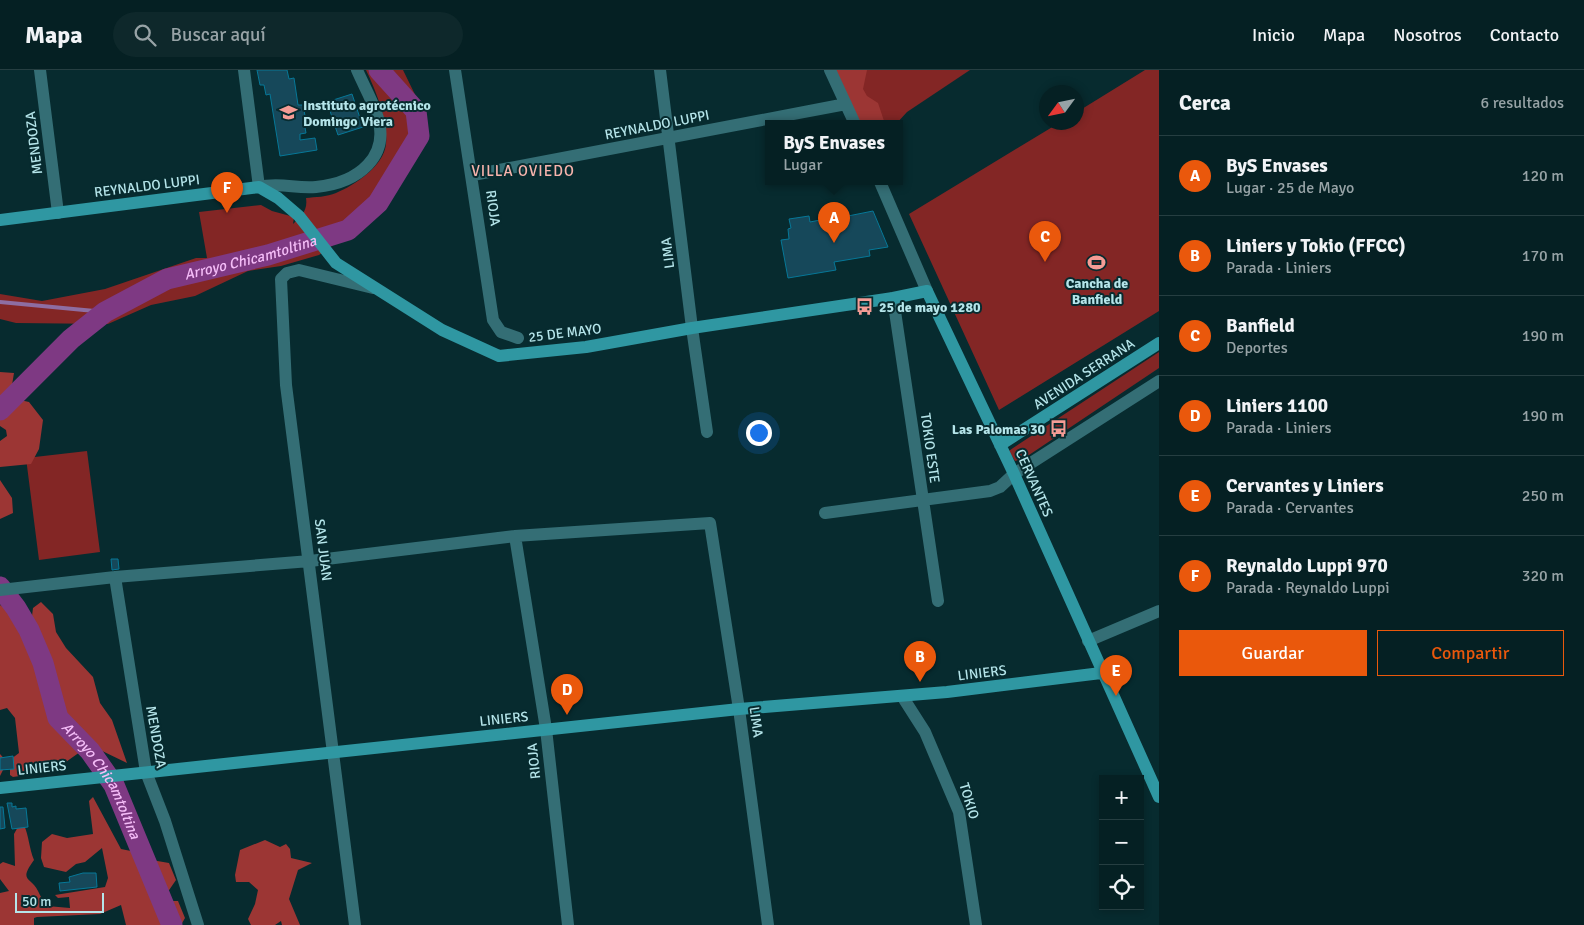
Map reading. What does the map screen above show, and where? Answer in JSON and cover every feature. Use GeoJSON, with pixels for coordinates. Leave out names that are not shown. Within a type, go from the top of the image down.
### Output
{"type":"FeatureCollection","features":[{"type":"Feature","properties":{"kind":"street","name":"MENDOZA"},"geometry":{"type":"LineString","coordinates":[[40,70],[58,213]]}},
{"type":"Feature","properties":{"kind":"street"},"geometry":{"type":"LineString","coordinates":[[244,70],[259,187]]}},
{"type":"Feature","properties":{"kind":"street","name":"REYNALDO LUPPI"},"geometry":{"type":"LineString","coordinates":[[0,220],[259,187],[276,183],[295,187],[317,187],[352,178],[364,170],[375,156],[380,142],[377,113],[357,70]]}},
{"type":"Feature","properties":{"kind":"street","name":"RIOJA"},"geometry":{"type":"LineString","coordinates":[[455,70],[473,175],[493,320],[502,332],[518,338]]}},
{"type":"Feature","properties":{"kind":"street","name":"LIMA"},"geometry":{"type":"LineString","coordinates":[[660,70],[692,328],[708,432]]}},
{"type":"Feature","properties":{"kind":"street"},"geometry":{"type":"LineString","coordinates":[[830,70],[853,120]]}},
{"type":"Feature","properties":{"kind":"street","name":"REYNALDO LUPPI"},"geometry":{"type":"LineString","coordinates":[[473,175],[846,104]]}},
{"type":"Feature","properties":{"kind":"street","name":"CERVANTES"},"geometry":{"type":"LineString","coordinates":[[881,185],[927,290],[1014,474],[1101,673],[1159,797]]}},
{"type":"Feature","properties":{"kind":"street","name":"25 DE MAYO"},"geometry":{"type":"LineString","coordinates":[[259,187],[278,198],[298,216],[336,263],[442,330],[499,356],[586,347],[692,328],[894,298],[927,290]]}},
{"type":"Feature","properties":{"kind":"street","name":"SAN JUAN"},"geometry":{"type":"LineString","coordinates":[[355,925],[286,385],[281,279],[287,273],[298,270],[376,289]]}},
{"type":"Feature","properties":{"kind":"street","name":"TOKIO ESTE"},"geometry":{"type":"LineString","coordinates":[[894,298],[938,601]]}},
{"type":"Feature","properties":{"kind":"street","name":"AVENIDA SERRANA"},"geometry":{"type":"LineString","coordinates":[[1000,445],[1159,344]]}},
{"type":"Feature","properties":{"kind":"street"},"geometry":{"type":"LineString","coordinates":[[825,513],[990,491],[1000,487],[1014,474],[1159,381]]}},
{"type":"Feature","properties":{"kind":"street","name":"LIMA"},"geometry":{"type":"LineString","coordinates":[[515,536],[710,523],[739,708],[768,925]]}},
{"type":"Feature","properties":{"kind":"street"},"geometry":{"type":"LineString","coordinates":[[0,590],[115,577],[310,561],[515,536]]}},
{"type":"Feature","properties":{"kind":"street","name":"RIOJA"},"geometry":{"type":"LineString","coordinates":[[515,536],[546,729],[568,925]]}},
{"type":"Feature","properties":{"kind":"street","name":"MENDOZA"},"geometry":{"type":"LineString","coordinates":[[115,577],[146,772],[165,821],[198,925]]}},
{"type":"Feature","properties":{"kind":"street"},"geometry":{"type":"LineString","coordinates":[[1088,641],[1159,611]]}},
{"type":"Feature","properties":{"kind":"street","name":"LINIERS"},"geometry":{"type":"LineString","coordinates":[[0,788],[739,708],[902,696],[1101,673]]}},
{"type":"Feature","properties":{"kind":"street","name":"TOKIO"},"geometry":{"type":"LineString","coordinates":[[902,696],[925,732],[959,812],[976,925]]}},
{"type":"Feature","properties":{"kind":"shaded area"},"geometry":{"type":"Polygon","coordinates":[[[366,70],[403,70],[426,117],[422,147],[410,170],[380,211],[319,255],[281,266],[248,271],[195,296],[151,305],[108,324],[16,323],[0,319],[0,294],[42,301],[105,289],[196,258],[207,258],[199,212],[261,205],[272,211],[294,217],[293,224],[305,210],[306,198],[321,197],[344,190],[360,180],[380,160],[386,144],[383,116],[366,70]]]}},
{"type":"Feature","properties":{"kind":"shaded area"},"geometry":{"type":"Polygon","coordinates":[[[832,70],[867,70],[863,89],[867,96],[878,103],[884,120],[855,120],[832,70]]]}},
{"type":"Feature","properties":{"kind":"shaded area"},"geometry":{"type":"Polygon","coordinates":[[[835,70],[970,70],[907,112],[900,120],[856,120],[835,70]]]}},
{"type":"Feature","properties":{"kind":"shaded area"},"geometry":{"type":"Polygon","coordinates":[[[1145,70],[1159,70],[1159,311],[999,410],[909,214],[1047,130],[1084,130],[1084,108],[1145,70]]]}},
{"type":"Feature","properties":{"kind":"shaded area"},"geometry":{"type":"Polygon","coordinates":[[[1159,352],[1159,368],[1023,459],[1015,461],[1009,451],[1159,352]]]}},
{"type":"Feature","properties":{"kind":"shaded area"},"geometry":{"type":"Polygon","coordinates":[[[0,372],[14,373],[12,385],[20,400],[29,402],[43,420],[39,449],[31,464],[0,467],[0,441],[7,436],[6,430],[0,426],[0,372]]]}},
{"type":"Feature","properties":{"kind":"shaded area"},"geometry":{"type":"Polygon","coordinates":[[[87,451],[100,552],[39,560],[26,458],[87,451]]]}},
{"type":"Feature","properties":{"kind":"shaded area"},"geometry":{"type":"Polygon","coordinates":[[[0,480],[12,498],[13,513],[0,519],[0,480]]]}},
{"type":"Feature","properties":{"kind":"shaded area"},"geometry":{"type":"Polygon","coordinates":[[[41,602],[53,614],[56,632],[66,648],[93,677],[100,703],[112,720],[127,763],[96,748],[80,752],[56,769],[44,766],[39,773],[13,777],[10,775],[10,766],[4,768],[0,776],[0,754],[7,762],[19,753],[15,718],[7,708],[0,710],[0,605],[9,611],[14,619],[32,616],[33,608],[41,602]]]}},
{"type":"Feature","properties":{"kind":"shaded area"},"geometry":{"type":"Polygon","coordinates":[[[93,797],[121,849],[131,851],[140,858],[169,863],[176,880],[165,896],[166,901],[178,901],[185,918],[181,925],[126,925],[121,905],[100,914],[37,917],[34,918],[34,925],[0,925],[0,893],[9,891],[0,879],[0,864],[3,862],[15,866],[14,834],[19,825],[24,825],[34,860],[26,876],[35,886],[47,906],[70,908],[69,897],[58,898],[55,895],[105,887],[108,878],[102,848],[85,862],[76,864],[66,872],[44,867],[41,858],[42,842],[52,834],[67,838],[93,834],[89,801],[93,797]]]}},
{"type":"Feature","properties":{"kind":"shaded area"},"geometry":{"type":"Polygon","coordinates":[[[265,840],[280,847],[286,844],[290,849],[291,858],[312,863],[298,870],[289,899],[300,925],[282,925],[281,921],[275,925],[251,925],[248,919],[255,904],[258,890],[249,882],[236,882],[235,875],[240,850],[265,840]]]}},
{"type":"Feature","properties":{"kind":"building","name":"Instituto agrotécnico Domingo Viera"},"geometry":{"type":"Polygon","coordinates":[[[257,70],[287,70],[289,79],[294,78],[298,105],[303,105],[306,121],[304,122],[306,133],[300,134],[300,140],[315,138],[317,150],[280,156],[270,94],[266,95],[264,85],[260,85],[257,70]]]}},
{"type":"Feature","properties":{"kind":"building"},"geometry":{"type":"Polygon","coordinates":[[[352,94],[363,127],[338,135],[327,102],[352,94]]]}},
{"type":"Feature","properties":{"kind":"building"},"geometry":{"type":"Polygon","coordinates":[[[873,211],[888,247],[869,250],[870,256],[834,262],[836,270],[788,278],[781,240],[789,239],[788,229],[791,228],[789,219],[809,216],[810,222],[820,220],[819,214],[829,213],[831,224],[844,221],[843,217],[873,211]]]}},
{"type":"Feature","properties":{"kind":"building"},"geometry":{"type":"Polygon","coordinates":[[[111,559],[118,559],[119,569],[112,570],[111,559]]]}},
{"type":"Feature","properties":{"kind":"building"},"geometry":{"type":"Polygon","coordinates":[[[13,756],[14,769],[0,770],[0,758],[13,756]]]}},
{"type":"Feature","properties":{"kind":"building"},"geometry":{"type":"Polygon","coordinates":[[[7,803],[12,803],[12,807],[16,806],[16,809],[26,808],[28,827],[12,829],[7,803]]]}},
{"type":"Feature","properties":{"kind":"building"},"geometry":{"type":"Polygon","coordinates":[[[0,807],[3,807],[5,828],[0,829],[0,807]]]}},
{"type":"Feature","properties":{"kind":"building"},"geometry":{"type":"Polygon","coordinates":[[[83,873],[96,873],[97,887],[60,891],[59,883],[70,882],[69,877],[83,873]]]}},
{"type":"Feature","properties":{"kind":"waterway","name":"Arroyo Chicamtoltina"},"geometry":{"type":"LineString","coordinates":[[0,410],[71,339],[105,312],[167,279],[268,255],[348,230],[378,203],[419,136],[416,111],[379,70]]}},
{"type":"Feature","properties":{"kind":"waterway"},"geometry":{"type":"LineString","coordinates":[[0,302],[105,312]]}},
{"type":"Feature","properties":{"kind":"waterway","name":"Arroyo Chicamtoltina"},"geometry":{"type":"LineString","coordinates":[[0,587],[16,608],[29,630],[43,663],[58,718],[90,751],[114,785],[172,925]]}},
{"type":"Feature","properties":{"kind":"place","name":"Instituto agrotécnico Domingo Viera"},"geometry":{"type":"Point","coordinates":[289,113]}},
{"type":"Feature","properties":{"kind":"place","name":"Reynaldo Luppi 970"},"geometry":{"type":"Point","coordinates":[227,213]}},
{"type":"Feature","properties":{"kind":"place","name":"ByS Envases"},"geometry":{"type":"Point","coordinates":[834,243]}},
{"type":"Feature","properties":{"kind":"place","name":"Banfield"},"geometry":{"type":"Point","coordinates":[1045,262]}},
{"type":"Feature","properties":{"kind":"place","name":"Cancha de Banfield"},"geometry":{"type":"Point","coordinates":[1097,263]}},
{"type":"Feature","properties":{"kind":"place","name":"25 de mayo 1280"},"geometry":{"type":"Point","coordinates":[865,307]}},
{"type":"Feature","properties":{"kind":"place","name":"Las Palomas 30"},"geometry":{"type":"Point","coordinates":[1059,429]}},
{"type":"Feature","properties":{"kind":"place","name":"Liniers y Tokio (FFCC)"},"geometry":{"type":"Point","coordinates":[920,682]}},
{"type":"Feature","properties":{"kind":"place","name":"Cervantes y Liniers"},"geometry":{"type":"Point","coordinates":[1116,696]}},
{"type":"Feature","properties":{"kind":"place","name":"Liniers 1100"},"geometry":{"type":"Point","coordinates":[567,715]}},
{"type":"Feature","properties":{"kind":"district","name":"VILLA OVIEDO"},"geometry":{"type":"Point","coordinates":[523,171]}}]}
